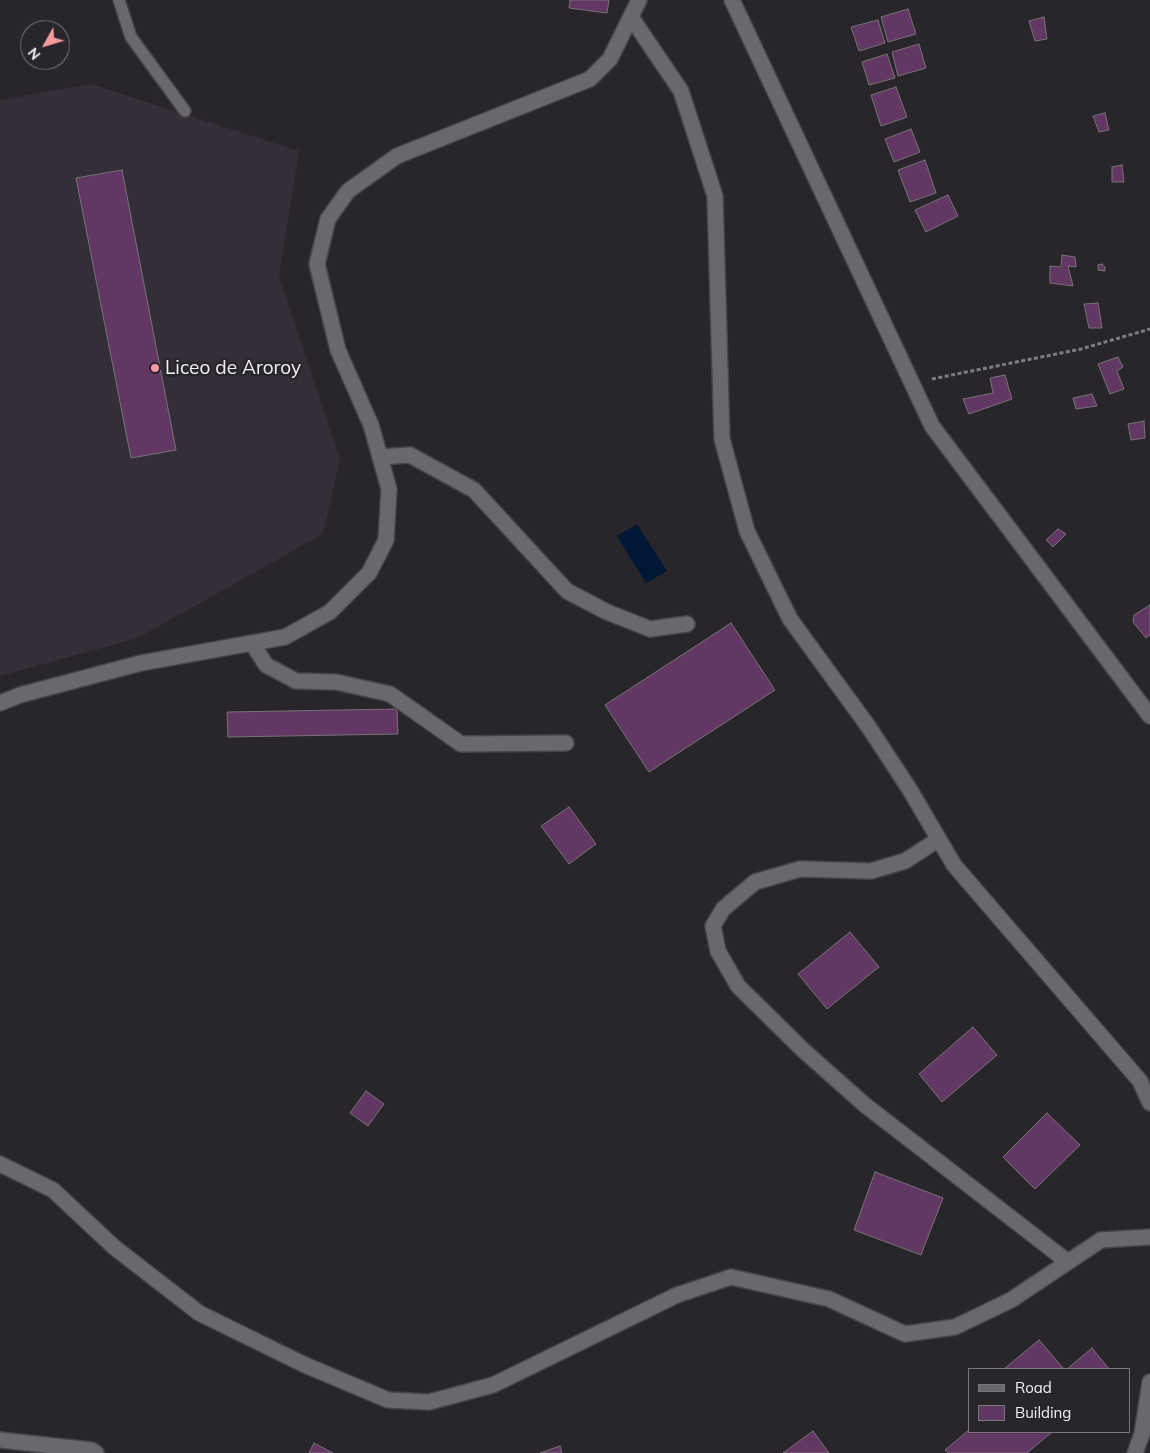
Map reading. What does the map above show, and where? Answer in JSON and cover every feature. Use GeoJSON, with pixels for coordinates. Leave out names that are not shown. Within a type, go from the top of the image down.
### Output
{"type":"FeatureCollection","features":[{"type":"Feature","properties":{"kind":"street"},"geometry":{"type":"LineString","coordinates":[[0,703],[20,695],[141,663],[285,637],[330,612],[369,574],[386,540],[389,489],[371,426],[338,350],[317,264],[328,219],[348,191],[397,156],[590,79],[610,59],[640,0]]}},
{"type":"Feature","properties":{"kind":"street"},"geometry":{"type":"LineString","coordinates":[[732,0],[932,426],[1150,716]]}},
{"type":"Feature","properties":{"kind":"street"},"geometry":{"type":"LineString","coordinates":[[631,17],[681,91],[714,196],[722,439],[747,531],[790,619],[868,726],[954,865],[1140,1081],[1150,1104]]}},
{"type":"Feature","properties":{"kind":"street"},"geometry":{"type":"LineString","coordinates":[[380,457],[410,455],[474,490],[567,591],[607,612],[650,629],[688,624]]}},
{"type":"Feature","properties":{"kind":"street"},"geometry":{"type":"LineString","coordinates":[[252,642],[266,665],[296,681],[336,682],[390,694],[462,744],[566,743]]}},
{"type":"Feature","properties":{"kind":"street"},"geometry":{"type":"LineString","coordinates":[[939,839],[905,862],[871,871],[800,869],[755,882],[723,909],[713,926],[718,951],[738,986],[810,1056],[866,1105],[1068,1262]]}},
{"type":"Feature","properties":{"kind":"street"},"geometry":{"type":"LineString","coordinates":[[0,1164],[53,1190],[114,1247],[199,1313],[305,1365],[388,1400],[429,1402],[493,1385],[677,1295],[731,1277],[829,1299],[905,1334],[955,1327],[1011,1300],[1102,1240],[1150,1237]]}},
{"type":"Feature","properties":{"kind":"street"},"geometry":{"type":"LineString","coordinates":[[1134,1453],[1142,1434],[1150,1382]]}},
{"type":"Feature","properties":{"kind":"street"},"geometry":{"type":"LineString","coordinates":[[0,1440],[91,1450],[96,1453]]}},
{"type":"Feature","properties":{"kind":"lane"},"geometry":{"type":"LineString","coordinates":[[119,0],[131,37],[185,111]]}},
{"type":"Feature","properties":{"kind":"path"},"geometry":{"type":"LineString","coordinates":[[912,383],[1081,349],[1150,329]]}},
{"type":"Feature","properties":{"kind":"shaded area","name":"Liceo de Aroroy"},"geometry":{"type":"Polygon","coordinates":[[[91,84],[299,151],[279,276],[340,459],[323,534],[138,638],[0,676],[0,100],[91,84]]]}},
{"type":"Feature","properties":{"kind":"water"},"geometry":{"type":"Polygon","coordinates":[[[637,524],[667,571],[646,583],[617,536],[637,524]]]}},
{"type":"Feature","properties":{"kind":"building"},"geometry":{"type":"Polygon","coordinates":[[[570,0],[609,0],[607,13],[569,8],[570,0]]]}},
{"type":"Feature","properties":{"kind":"building"},"geometry":{"type":"Polygon","coordinates":[[[908,9],[916,34],[888,42],[881,17],[908,9]]]}},
{"type":"Feature","properties":{"kind":"building"},"geometry":{"type":"Polygon","coordinates":[[[1044,17],[1047,39],[1035,41],[1029,21],[1044,17]]]}},
{"type":"Feature","properties":{"kind":"building"},"geometry":{"type":"Polygon","coordinates":[[[878,20],[885,43],[859,51],[851,27],[878,20]]]}},
{"type":"Feature","properties":{"kind":"building"},"geometry":{"type":"Polygon","coordinates":[[[919,44],[926,68],[898,76],[892,52],[919,44]]]}},
{"type":"Feature","properties":{"kind":"building"},"geometry":{"type":"Polygon","coordinates":[[[887,54],[895,78],[869,85],[862,62],[887,54]]]}},
{"type":"Feature","properties":{"kind":"building"},"geometry":{"type":"Polygon","coordinates":[[[896,87],[907,117],[881,126],[871,95],[896,87]]]}},
{"type":"Feature","properties":{"kind":"building"},"geometry":{"type":"Polygon","coordinates":[[[1105,113],[1109,130],[1099,132],[1093,116],[1105,113]]]}},
{"type":"Feature","properties":{"kind":"building"},"geometry":{"type":"Polygon","coordinates":[[[911,129],[920,152],[894,162],[885,139],[911,129]]]}},
{"type":"Feature","properties":{"kind":"building"},"geometry":{"type":"Polygon","coordinates":[[[925,160],[936,193],[910,202],[898,170],[925,160]]]}},
{"type":"Feature","properties":{"kind":"building"},"geometry":{"type":"Polygon","coordinates":[[[1122,165],[1124,182],[1112,182],[1112,167],[1122,165]]]}},
{"type":"Feature","properties":{"kind":"building"},"geometry":{"type":"Polygon","coordinates":[[[122,170],[176,450],[131,458],[76,178],[122,170]]]}},
{"type":"Feature","properties":{"kind":"building"},"geometry":{"type":"Polygon","coordinates":[[[948,195],[958,216],[926,232],[915,210],[948,195]]]}},
{"type":"Feature","properties":{"kind":"building"},"geometry":{"type":"Polygon","coordinates":[[[1062,255],[1075,257],[1076,267],[1068,266],[1073,286],[1050,283],[1050,266],[1061,267],[1062,255]]]}},
{"type":"Feature","properties":{"kind":"building"},"geometry":{"type":"Polygon","coordinates":[[[1102,264],[1105,267],[1105,271],[1098,270],[1098,265],[1102,264]]]}},
{"type":"Feature","properties":{"kind":"building"},"geometry":{"type":"Polygon","coordinates":[[[1098,303],[1102,328],[1089,328],[1084,304],[1098,303]]]}},
{"type":"Feature","properties":{"kind":"building"},"geometry":{"type":"Polygon","coordinates":[[[1118,357],[1123,367],[1117,371],[1124,389],[1110,394],[1098,364],[1118,357]]]}},
{"type":"Feature","properties":{"kind":"building"},"geometry":{"type":"Polygon","coordinates":[[[1005,375],[1012,399],[969,414],[963,399],[993,393],[990,378],[1005,375]]]}},
{"type":"Feature","properties":{"kind":"building"},"geometry":{"type":"Polygon","coordinates":[[[1092,394],[1097,406],[1076,409],[1073,398],[1092,394]]]}},
{"type":"Feature","properties":{"kind":"building"},"geometry":{"type":"Polygon","coordinates":[[[1144,421],[1145,438],[1131,440],[1128,424],[1144,421]]]}},
{"type":"Feature","properties":{"kind":"building"},"geometry":{"type":"Polygon","coordinates":[[[1058,529],[1066,534],[1053,547],[1046,540],[1058,529]]]}},
{"type":"Feature","properties":{"kind":"building"},"geometry":{"type":"Polygon","coordinates":[[[1150,605],[1150,635],[1146,638],[1133,622],[1134,615],[1150,605]]]}},
{"type":"Feature","properties":{"kind":"building"},"geometry":{"type":"Polygon","coordinates":[[[731,623],[775,690],[649,772],[605,705],[731,623]]]}},
{"type":"Feature","properties":{"kind":"building"},"geometry":{"type":"Polygon","coordinates":[[[397,709],[398,734],[228,737],[227,712],[397,709]]]}},
{"type":"Feature","properties":{"kind":"building"},"geometry":{"type":"Polygon","coordinates":[[[569,807],[596,844],[569,864],[541,826],[569,807]]]}},
{"type":"Feature","properties":{"kind":"building"},"geometry":{"type":"Polygon","coordinates":[[[850,932],[879,967],[827,1009],[798,974],[850,932]]]}},
{"type":"Feature","properties":{"kind":"building"},"geometry":{"type":"Polygon","coordinates":[[[973,1027],[997,1055],[942,1102],[919,1074],[973,1027]]]}},
{"type":"Feature","properties":{"kind":"building"},"geometry":{"type":"Polygon","coordinates":[[[366,1091],[384,1104],[368,1126],[350,1113],[366,1091]]]}},
{"type":"Feature","properties":{"kind":"building"},"geometry":{"type":"Polygon","coordinates":[[[1047,1113],[1080,1145],[1035,1189],[1003,1157],[1047,1113]]]}},
{"type":"Feature","properties":{"kind":"building"},"geometry":{"type":"Polygon","coordinates":[[[875,1172],[943,1198],[921,1255],[854,1230],[875,1172]]]}},
{"type":"Feature","properties":{"kind":"building"},"geometry":{"type":"Polygon","coordinates":[[[1039,1340],[1063,1368],[1005,1368],[1039,1340]]]}},
{"type":"Feature","properties":{"kind":"building"},"geometry":{"type":"Polygon","coordinates":[[[1092,1348],[1108,1368],[1068,1368],[1092,1348]]]}},
{"type":"Feature","properties":{"kind":"building"},"geometry":{"type":"Polygon","coordinates":[[[813,1431],[829,1453],[783,1453],[813,1431]]]}},
{"type":"Feature","properties":{"kind":"building"},"geometry":{"type":"Polygon","coordinates":[[[968,1431],[968,1433],[1051,1433],[1027,1453],[948,1453],[945,1450],[968,1431]]]}},
{"type":"Feature","properties":{"kind":"building"},"geometry":{"type":"Polygon","coordinates":[[[314,1443],[333,1453],[309,1453],[314,1443]]]}},
{"type":"Feature","properties":{"kind":"building"},"geometry":{"type":"Polygon","coordinates":[[[560,1446],[562,1453],[540,1453],[560,1446]]]}},
{"type":"Feature","properties":{"kind":"place","name":"Liceo de Aroroy"},"geometry":{"type":"Point","coordinates":[155,368]}}]}
